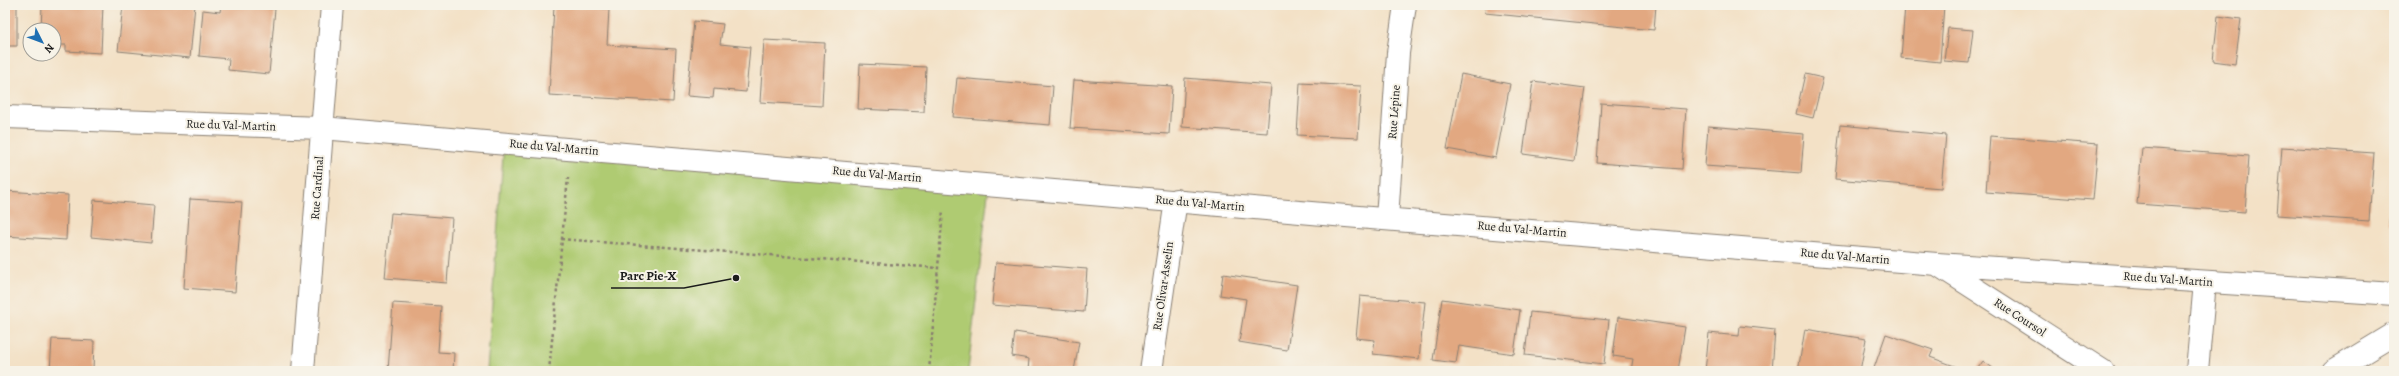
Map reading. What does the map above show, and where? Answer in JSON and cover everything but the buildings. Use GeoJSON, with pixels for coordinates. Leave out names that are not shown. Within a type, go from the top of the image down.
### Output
{"type":"FeatureCollection","features":[{"type":"Feature","properties":{"kind":"street","name":"Rue Cardinal"},"geometry":{"type":"LineString","coordinates":[[303,371],[332,5]]}},
{"type":"Feature","properties":{"kind":"street","name":"Rue Lépine"},"geometry":{"type":"LineString","coordinates":[[1387,219],[1398,53],[1405,5]]}},
{"type":"Feature","properties":{"kind":"street","name":"Rue du Val-Martin"},"geometry":{"type":"LineString","coordinates":[[5,117],[322,128],[572,148],[1387,219],[1937,264],[2394,294]]}},
{"type":"Feature","properties":{"kind":"street","name":"Rue Olivar-Asselin"},"geometry":{"type":"LineString","coordinates":[[1151,371],[1176,200]]}},
{"type":"Feature","properties":{"kind":"street","name":"Rue Coursol"},"geometry":{"type":"LineString","coordinates":[[1937,264],[2103,371]]}},
{"type":"Feature","properties":{"kind":"street"},"geometry":{"type":"LineString","coordinates":[[2197,371],[2205,282]]}},
{"type":"Feature","properties":{"kind":"street"},"geometry":{"type":"LineString","coordinates":[[2334,371],[2394,334]]}},
{"type":"Feature","properties":{"kind":"path"},"geometry":{"type":"LineString","coordinates":[[549,371],[561,239],[572,148]]}},
{"type":"Feature","properties":{"kind":"path"},"geometry":{"type":"LineString","coordinates":[[929,371],[945,180]]}},
{"type":"Feature","properties":{"kind":"path"},"geometry":{"type":"LineString","coordinates":[[561,239],[938,268]]}},
{"type":"Feature","properties":{"kind":"green space"},"geometry":{"type":"Polygon","coordinates":[[[504,143],[989,184],[968,371],[487,371],[504,143]]]}},
{"type":"Feature","properties":{"kind":"place","name":"Parc Pie-X"},"geometry":{"type":"Point","coordinates":[736,278]}}]}
